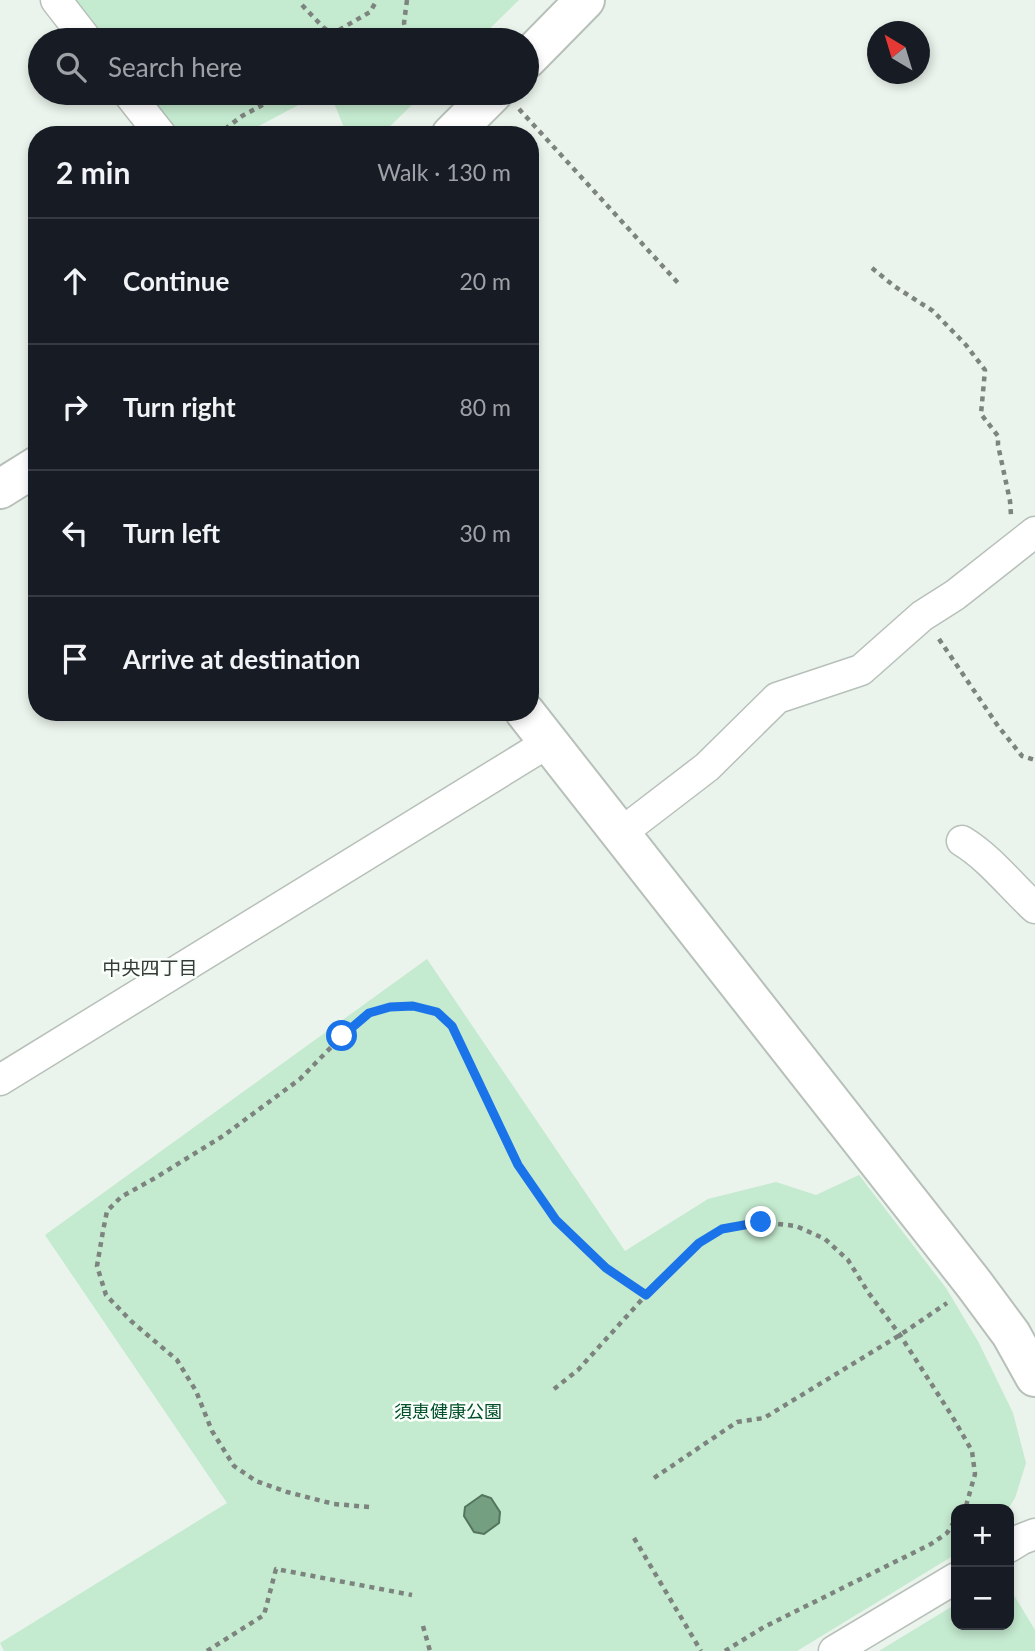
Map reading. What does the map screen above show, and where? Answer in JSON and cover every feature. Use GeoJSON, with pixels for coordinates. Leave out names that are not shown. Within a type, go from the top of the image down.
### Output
{"type":"FeatureCollection","features":[{"type":"Feature","properties":{"kind":"street"},"geometry":{"type":"LineString","coordinates":[[55,0],[77,28]]}},
{"type":"Feature","properties":{"kind":"street"},"geometry":{"type":"LineString","coordinates":[[539,47],[585,0]]}},
{"type":"Feature","properties":{"kind":"street"},"geometry":{"type":"LineString","coordinates":[[137,105],[154,126]]}},
{"type":"Feature","properties":{"kind":"street"},"geometry":{"type":"LineString","coordinates":[[464,126],[493,105]]}},
{"type":"Feature","properties":{"kind":"street"},"geometry":{"type":"LineString","coordinates":[[0,489],[28,472]]}},
{"type":"Feature","properties":{"kind":"street"},"geometry":{"type":"LineString","coordinates":[[621,833],[707,767],[777,698],[861,670],[922,615],[955,595],[1035,532]]}},
{"type":"Feature","properties":{"kind":"street"},"geometry":{"type":"LineString","coordinates":[[532,721],[974,1284],[1011,1334],[1035,1377]]}},
{"type":"Feature","properties":{"kind":"street"},"geometry":{"type":"LineString","coordinates":[[0,1080],[548,741]]}},
{"type":"Feature","properties":{"kind":"street"},"geometry":{"type":"LineString","coordinates":[[962,841],[986,859],[1035,908]]}},
{"type":"Feature","properties":{"kind":"street"},"geometry":{"type":"LineString","coordinates":[[1014,1544],[1035,1535]]}},
{"type":"Feature","properties":{"kind":"street"},"geometry":{"type":"LineString","coordinates":[[834,1651],[951,1581]]}},
{"type":"Feature","properties":{"kind":"path"},"geometry":{"type":"LineString","coordinates":[[346,28],[370,12],[377,0]]}},
{"type":"Feature","properties":{"kind":"path"},"geometry":{"type":"LineString","coordinates":[[405,28],[407,0]]}},
{"type":"Feature","properties":{"kind":"path"},"geometry":{"type":"LineString","coordinates":[[302,5],[324,28]]}},
{"type":"Feature","properties":{"kind":"path"},"geometry":{"type":"LineString","coordinates":[[228,126],[263,105]]}},
{"type":"Feature","properties":{"kind":"path"},"geometry":{"type":"LineString","coordinates":[[510,105],[529,126]]}},
{"type":"Feature","properties":{"kind":"path"},"geometry":{"type":"LineString","coordinates":[[539,136],[679,284]]}},
{"type":"Feature","properties":{"kind":"path"},"geometry":{"type":"LineString","coordinates":[[872,268],[933,311],[966,345],[985,370],[981,414],[998,436],[1010,501],[1010,529],[999,553],[999,562]]}},
{"type":"Feature","properties":{"kind":"path"},"geometry":{"type":"LineString","coordinates":[[922,615],[1010,741],[1022,756],[1035,760]]}},
{"type":"Feature","properties":{"kind":"path"},"geometry":{"type":"LineString","coordinates":[[369,1507],[334,1504],[288,1492],[256,1481],[234,1466],[212,1431],[196,1391],[177,1360],[131,1321],[106,1295],[97,1266],[107,1211],[121,1197],[223,1136],[300,1079],[369,1013],[390,1007],[413,1006],[437,1012],[452,1026],[518,1165],[556,1220],[606,1268],[646,1295]]}},
{"type":"Feature","properties":{"kind":"path"},"geometry":{"type":"LineString","coordinates":[[554,1389],[578,1370],[646,1295],[699,1243],[722,1229],[761,1222],[796,1226],[825,1239],[848,1260],[952,1416],[972,1451],[975,1474],[965,1504]]}},
{"type":"Feature","properties":{"kind":"path"},"geometry":{"type":"LineString","coordinates":[[654,1478],[737,1422],[764,1418],[900,1335],[974,1284]]}},
{"type":"Feature","properties":{"kind":"path"},"geometry":{"type":"LineString","coordinates":[[725,1651],[764,1628],[931,1544],[947,1533],[951,1527]]}},
{"type":"Feature","properties":{"kind":"path"},"geometry":{"type":"LineString","coordinates":[[634,1538],[701,1651]]}},
{"type":"Feature","properties":{"kind":"path"},"geometry":{"type":"LineString","coordinates":[[206,1651],[264,1615],[276,1569],[412,1595]]}},
{"type":"Feature","properties":{"kind":"path"},"geometry":{"type":"LineString","coordinates":[[423,1626],[430,1651]]}},
{"type":"Feature","properties":{"kind":"green space"},"geometry":{"type":"Polygon","coordinates":[[[70,0],[519,0],[490,28],[92,28],[70,0]]]}},
{"type":"Feature","properties":{"kind":"green space"},"geometry":{"type":"Polygon","coordinates":[[[151,105],[298,105],[259,126],[168,126],[151,105]]]}},
{"type":"Feature","properties":{"kind":"green space"},"geometry":{"type":"Polygon","coordinates":[[[335,105],[412,105],[390,126],[343,126],[335,105]]]}},
{"type":"Feature","properties":{"kind":"green space","name":"須恵健康公園"},"geometry":{"type":"Polygon","coordinates":[[[427,959],[625,1251],[708,1199],[776,1182],[816,1195],[859,1175],[946,1288],[979,1343],[1013,1413],[1026,1463],[1011,1504],[951,1504],[951,1557],[797,1651],[4,1651],[0,1643],[227,1503],[45,1235],[427,959]]]}},
{"type":"Feature","properties":{"kind":"green space"},"geometry":{"type":"Polygon","coordinates":[[[1014,1595],[1035,1630],[1035,1651],[879,1651],[951,1607],[951,1630],[1014,1630],[1014,1595]]]}},
{"type":"Feature","properties":{"kind":"shaded area"},"geometry":{"type":"Polygon","coordinates":[[[482,1495],[491,1498],[500,1512],[499,1523],[484,1534],[474,1532],[464,1516],[465,1507],[482,1495]]]}},
{"type":"Feature","properties":{"kind":"district","name":"中央四丁目"},"geometry":{"type":"Point","coordinates":[150,968]}},
{"type":"Feature","properties":{"kind":"route"},"geometry":{"type":"LineString","coordinates":[[342,1036],[369,1013],[390,1007],[413,1006],[437,1012],[452,1026],[518,1165],[556,1220],[606,1268],[646,1295],[699,1243],[722,1229],[761,1222]]}}]}
